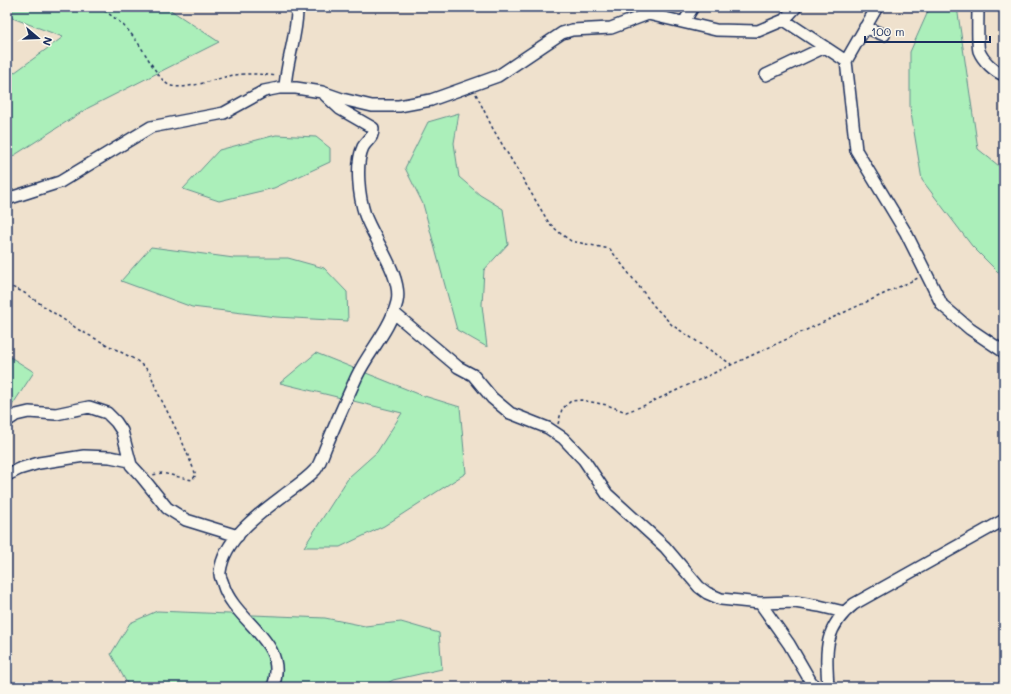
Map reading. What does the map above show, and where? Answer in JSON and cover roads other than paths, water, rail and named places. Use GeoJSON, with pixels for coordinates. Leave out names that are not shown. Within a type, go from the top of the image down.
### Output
{"type":"FeatureCollection","features":[{"type":"Feature","properties":{"kind":"street"},"geometry":{"type":"LineString","coordinates":[[7,199],[60,182],[151,127],[224,113],[264,91],[279,88],[286,83],[297,7]]}},
{"type":"Feature","properties":{"kind":"street"},"geometry":{"type":"LineString","coordinates":[[684,22],[693,7]]}},
{"type":"Feature","properties":{"kind":"street"},"geometry":{"type":"LineString","coordinates":[[286,83],[296,88],[322,92],[342,99],[372,106],[399,106],[431,100],[498,76],[562,33],[572,30],[611,28],[648,14],[716,30],[758,31],[784,20],[796,7]]}},
{"type":"Feature","properties":{"kind":"street"},"geometry":{"type":"LineString","coordinates":[[877,7],[846,61],[856,150],[906,233],[942,305],[970,329],[1004,352]]}},
{"type":"Feature","properties":{"kind":"street"},"geometry":{"type":"LineString","coordinates":[[978,7],[979,51],[987,63],[1004,75]]}},
{"type":"Feature","properties":{"kind":"street"},"geometry":{"type":"LineString","coordinates":[[784,20],[846,61]]}},
{"type":"Feature","properties":{"kind":"street"},"geometry":{"type":"LineString","coordinates":[[865,27],[884,35]]}},
{"type":"Feature","properties":{"kind":"street"},"geometry":{"type":"LineString","coordinates":[[766,76],[824,47]]}},
{"type":"Feature","properties":{"kind":"street"},"geometry":{"type":"LineString","coordinates":[[273,687],[276,672],[273,653],[261,635],[233,604],[225,592],[220,573],[223,559],[231,544],[263,511],[300,483],[317,467],[358,374],[394,313],[398,301],[398,292],[392,270],[365,215],[361,200],[359,161],[364,147],[373,135],[373,128],[340,109],[322,92]]}},
{"type":"Feature","properties":{"kind":"street"},"geometry":{"type":"LineString","coordinates":[[394,313],[458,367],[473,374],[492,398],[510,412],[548,428],[563,438],[584,460],[607,494],[665,547],[699,587],[707,593],[721,598],[760,603],[795,602],[844,612]]}},
{"type":"Feature","properties":{"kind":"street"},"geometry":{"type":"LineString","coordinates":[[7,421],[16,415],[28,412],[56,414],[89,408],[106,413],[116,422],[122,431],[131,465],[167,508],[186,520],[238,536]]}},
{"type":"Feature","properties":{"kind":"street"},"geometry":{"type":"LineString","coordinates":[[7,475],[18,469],[39,463],[84,456],[110,457],[130,461]]}},
{"type":"Feature","properties":{"kind":"street"},"geometry":{"type":"LineString","coordinates":[[828,687],[826,655],[830,633],[844,612],[854,604],[1004,520]]}},
{"type":"Feature","properties":{"kind":"street"},"geometry":{"type":"LineString","coordinates":[[760,603],[789,644],[811,682],[816,687]]}}]}
